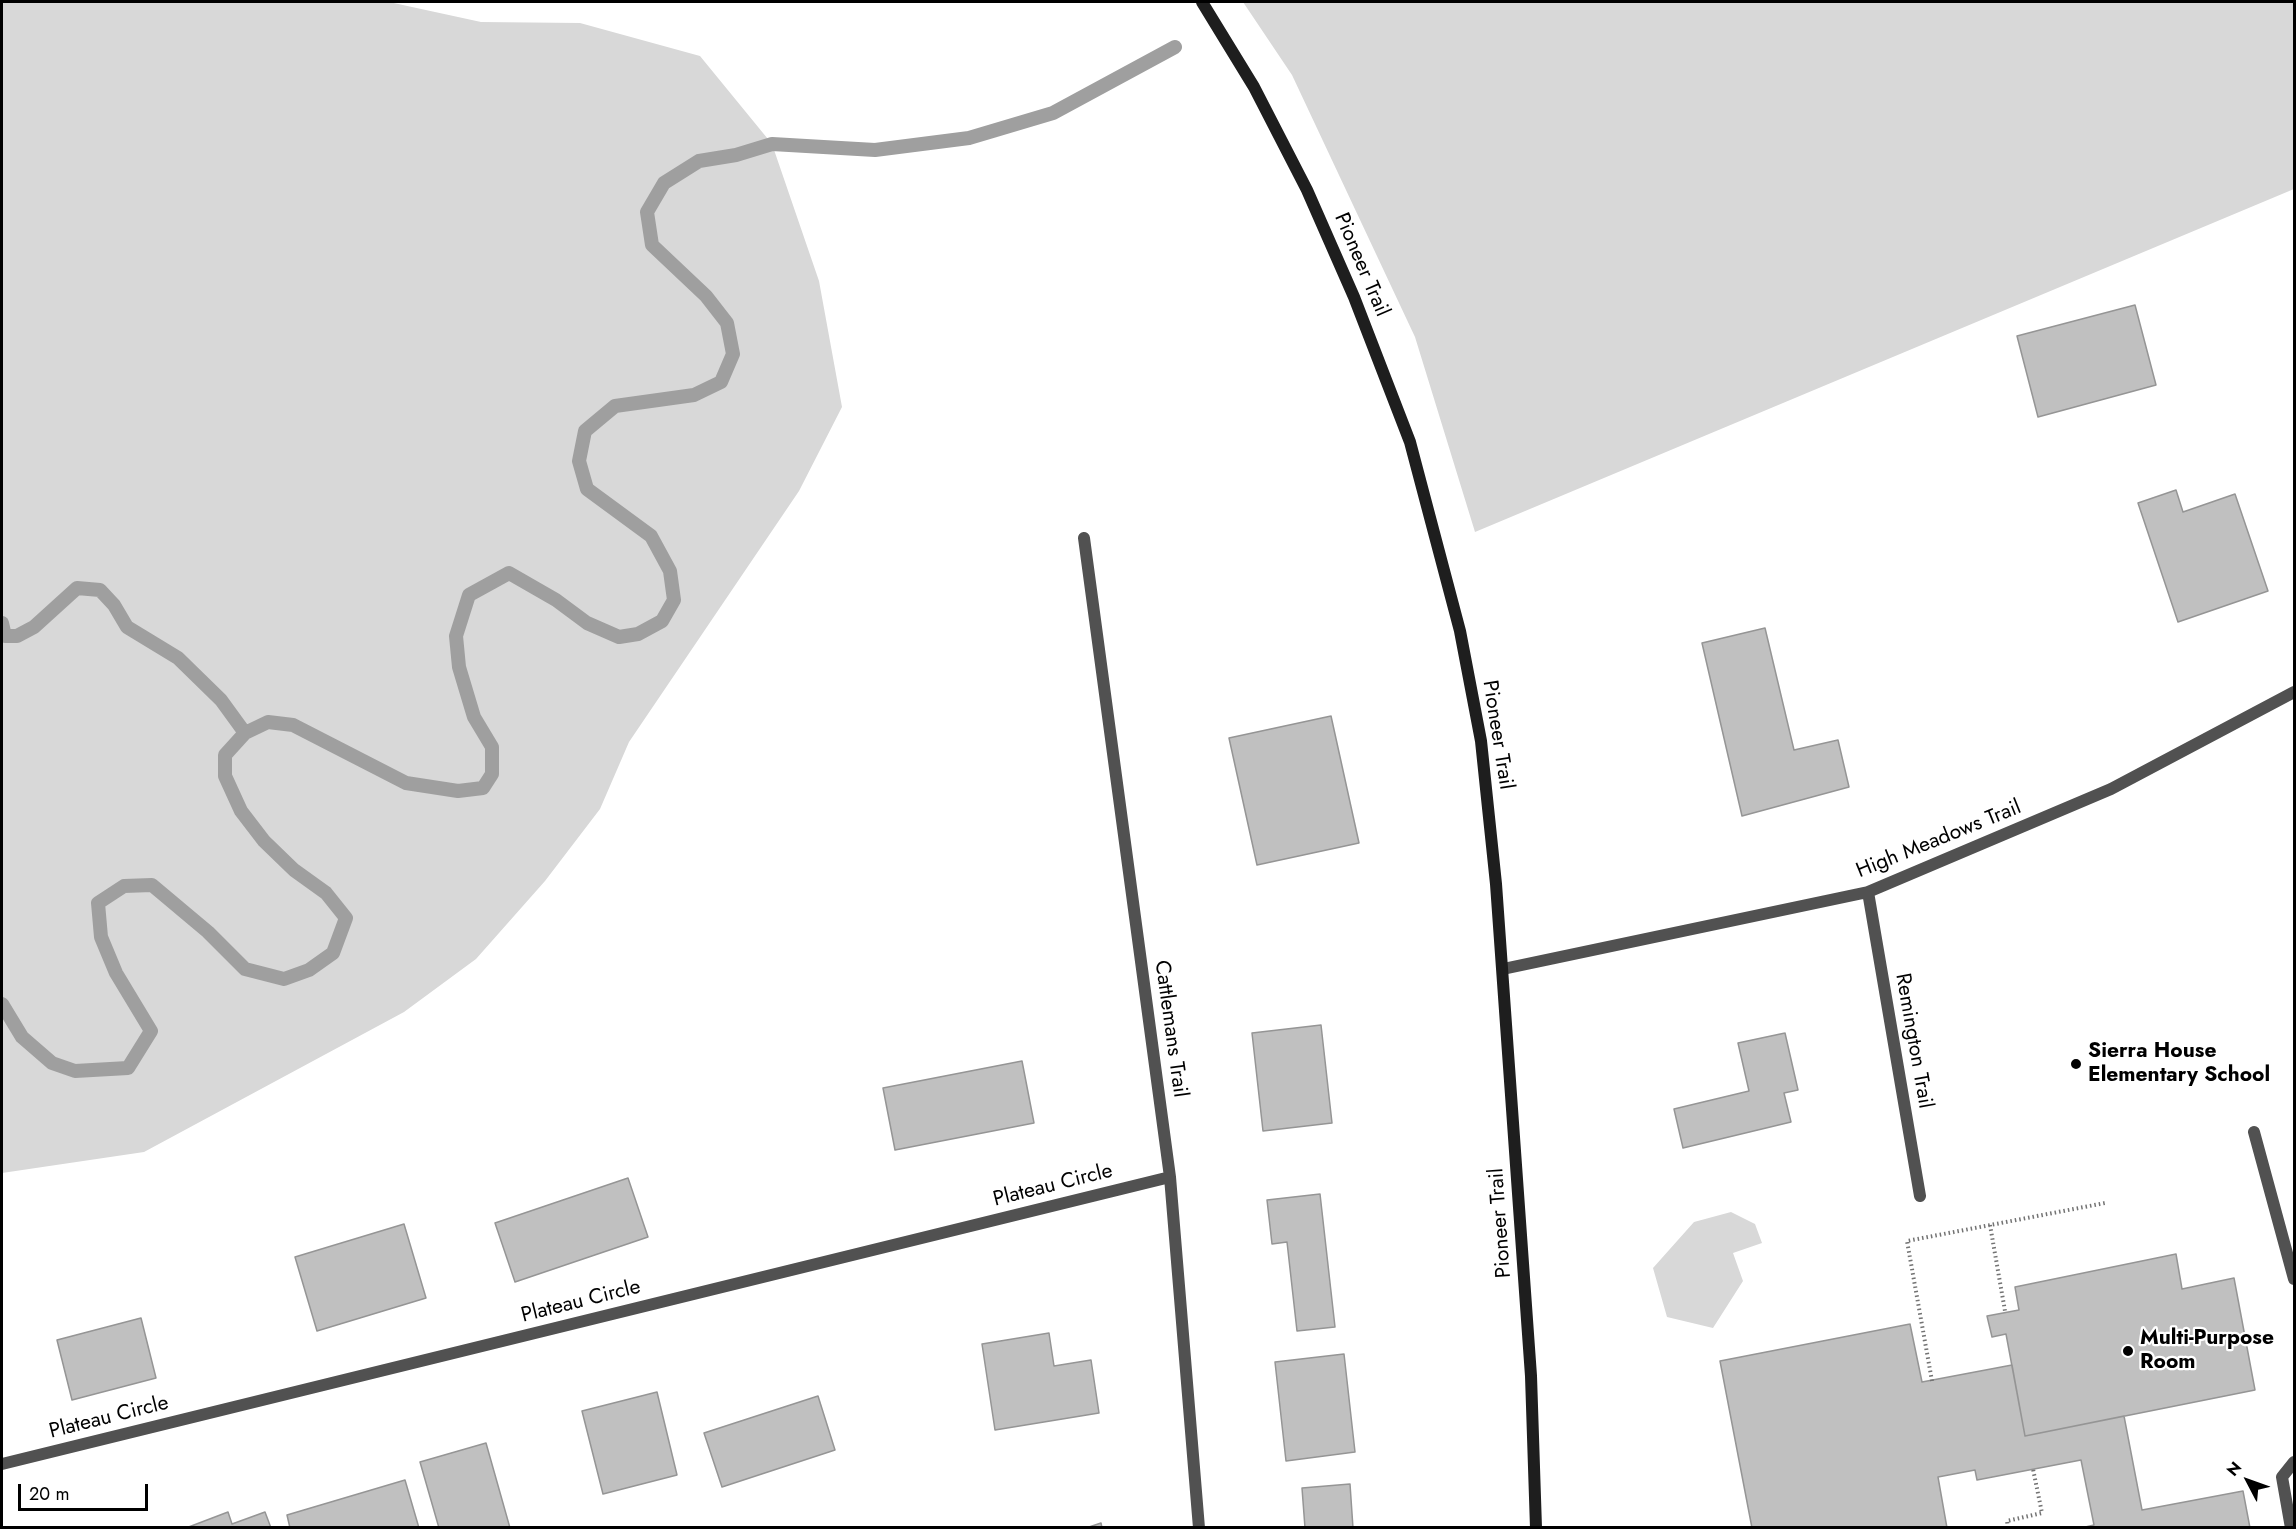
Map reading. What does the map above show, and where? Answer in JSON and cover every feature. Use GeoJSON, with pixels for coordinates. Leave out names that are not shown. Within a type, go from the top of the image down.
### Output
{"type":"FeatureCollection","features":[{"type":"Feature","properties":{"kind":"main road","name":"Pioneer Trail"},"geometry":{"type":"LineString","coordinates":[[1202,2],[1254,87],[1307,190],[1354,297],[1410,442],[1460,631],[1481,741],[1503,969],[1531,1376],[1536,1527]]}},
{"type":"Feature","properties":{"kind":"street","name":"Cattlemans Trail"},"geometry":{"type":"LineString","coordinates":[[1084,538],[1170,1177],[1199,1527]]}},
{"type":"Feature","properties":{"kind":"street","name":"High Meadows Trail"},"geometry":{"type":"LineString","coordinates":[[1503,969],[1868,892],[2111,789],[2295,692]]}},
{"type":"Feature","properties":{"kind":"street","name":"Remington Trail"},"geometry":{"type":"LineString","coordinates":[[1868,892],[1920,1196]]}},
{"type":"Feature","properties":{"kind":"street"},"geometry":{"type":"LineString","coordinates":[[2254,1132],[2295,1279]]}},
{"type":"Feature","properties":{"kind":"street","name":"Plateau Circle"},"geometry":{"type":"LineString","coordinates":[[2,1464],[1170,1177]]}},
{"type":"Feature","properties":{"kind":"street"},"geometry":{"type":"LineString","coordinates":[[2291,1527],[2282,1477],[2295,1462]]}},
{"type":"Feature","properties":{"kind":"path"},"geometry":{"type":"LineString","coordinates":[[1932,1380],[1907,1241],[2105,1203]]}},
{"type":"Feature","properties":{"kind":"path"},"geometry":{"type":"LineString","coordinates":[[1990,1225],[2005,1311]]}},
{"type":"Feature","properties":{"kind":"path"},"geometry":{"type":"LineString","coordinates":[[2008,1527],[2007,1521],[2042,1513],[2033,1469]]}},
{"type":"Feature","properties":{"kind":"shaded area"},"geometry":{"type":"Polygon","coordinates":[[[2,2],[389,2],[481,22],[580,23],[700,56],[772,144],[819,281],[842,407],[799,491],[629,742],[600,809],[545,881],[476,959],[404,1012],[144,1152],[2,1173],[2,2]]]}},
{"type":"Feature","properties":{"kind":"shaded area"},"geometry":{"type":"Polygon","coordinates":[[[1243,2],[2294,2],[2294,189],[1475,532],[1415,337],[1292,75],[1243,2]]]}},
{"type":"Feature","properties":{"kind":"shaded area"},"geometry":{"type":"Polygon","coordinates":[[[1731,1212],[1755,1224],[1762,1243],[1733,1253],[1743,1281],[1713,1328],[1667,1317],[1653,1268],[1694,1222],[1731,1212]]]}},
{"type":"Feature","properties":{"kind":"building"},"geometry":{"type":"Polygon","coordinates":[[[2135,305],[2156,385],[2038,417],[2017,336],[2135,305]]]}},
{"type":"Feature","properties":{"kind":"building"},"geometry":{"type":"Polygon","coordinates":[[[2176,490],[2183,512],[2235,494],[2268,591],[2178,622],[2138,503],[2176,490]]]}},
{"type":"Feature","properties":{"kind":"building"},"geometry":{"type":"Polygon","coordinates":[[[1765,628],[1794,750],[1838,740],[1849,787],[1742,816],[1702,643],[1765,628]]]}},
{"type":"Feature","properties":{"kind":"building"},"geometry":{"type":"Polygon","coordinates":[[[1331,716],[1359,843],[1257,865],[1229,738],[1331,716]]]}},
{"type":"Feature","properties":{"kind":"building"},"geometry":{"type":"Polygon","coordinates":[[[1321,1025],[1332,1123],[1263,1131],[1252,1033],[1321,1025]]]}},
{"type":"Feature","properties":{"kind":"building"},"geometry":{"type":"Polygon","coordinates":[[[1785,1033],[1798,1090],[1784,1093],[1791,1122],[1683,1148],[1674,1109],[1749,1091],[1738,1043],[1785,1033]]]}},
{"type":"Feature","properties":{"kind":"building"},"geometry":{"type":"Polygon","coordinates":[[[1022,1061],[1034,1123],[895,1150],[883,1088],[1022,1061]]]}},
{"type":"Feature","properties":{"kind":"building"},"geometry":{"type":"Polygon","coordinates":[[[628,1178],[648,1237],[515,1282],[495,1223],[628,1178]]]}},
{"type":"Feature","properties":{"kind":"building"},"geometry":{"type":"Polygon","coordinates":[[[1320,1194],[1335,1327],[1297,1331],[1287,1242],[1272,1244],[1267,1200],[1320,1194]]]}},
{"type":"Feature","properties":{"kind":"building"},"geometry":{"type":"Polygon","coordinates":[[[404,1224],[426,1298],[317,1331],[295,1257],[404,1224]]]}},
{"type":"Feature","properties":{"kind":"building","name":"Multi-Purpose Room"},"geometry":{"type":"Polygon","coordinates":[[[2176,1254],[2182,1289],[2234,1278],[2255,1390],[2025,1436],[2006,1334],[1992,1337],[1987,1316],[2019,1310],[2015,1287],[2176,1254]]]}},
{"type":"Feature","properties":{"kind":"building"},"geometry":{"type":"Polygon","coordinates":[[[141,1318],[156,1378],[72,1400],[57,1340],[141,1318]]]}},
{"type":"Feature","properties":{"kind":"building"},"geometry":{"type":"Polygon","coordinates":[[[1910,1324],[1922,1382],[2012,1365],[2025,1436],[2124,1416],[2142,1510],[2243,1491],[2250,1528],[2081,1528],[2094,1525],[2081,1460],[1977,1480],[1975,1470],[1938,1477],[1947,1528],[1752,1528],[1720,1361],[1910,1324]]]}},
{"type":"Feature","properties":{"kind":"building"},"geometry":{"type":"Polygon","coordinates":[[[1049,1333],[1054,1366],[1091,1360],[1099,1413],[995,1430],[982,1344],[1049,1333]]]}},
{"type":"Feature","properties":{"kind":"building"},"geometry":{"type":"Polygon","coordinates":[[[1344,1354],[1355,1452],[1286,1461],[1275,1362],[1344,1354]]]}},
{"type":"Feature","properties":{"kind":"building"},"geometry":{"type":"Polygon","coordinates":[[[657,1392],[677,1475],[603,1494],[582,1411],[657,1392]]]}},
{"type":"Feature","properties":{"kind":"building"},"geometry":{"type":"Polygon","coordinates":[[[818,1396],[835,1450],[722,1487],[704,1433],[818,1396]]]}},
{"type":"Feature","properties":{"kind":"building"},"geometry":{"type":"Polygon","coordinates":[[[486,1443],[510,1528],[439,1528],[420,1462],[486,1443]]]}},
{"type":"Feature","properties":{"kind":"building"},"geometry":{"type":"Polygon","coordinates":[[[405,1480],[419,1528],[290,1528],[287,1515],[405,1480]]]}},
{"type":"Feature","properties":{"kind":"building"},"geometry":{"type":"Polygon","coordinates":[[[1350,1484],[1353,1528],[1305,1528],[1302,1488],[1350,1484]]]}},
{"type":"Feature","properties":{"kind":"building"},"geometry":{"type":"Polygon","coordinates":[[[228,1512],[232,1524],[265,1512],[271,1528],[186,1528],[228,1512]]]}},
{"type":"Feature","properties":{"kind":"building"},"geometry":{"type":"Polygon","coordinates":[[[1101,1523],[1102,1528],[1086,1528],[1101,1523]]]}},
{"type":"Feature","properties":{"kind":"waterway"},"geometry":{"type":"LineString","coordinates":[[2,1004],[22,1037],[52,1063],[75,1071],[128,1068],[151,1031],[116,973],[101,937],[98,903],[124,886],[152,885],[208,932],[245,969],[284,979],[309,970],[333,953],[346,918],[326,893],[294,870],[264,841],[241,811],[225,776],[225,755],[245,733],[268,722],[293,725],[406,783],[458,791],[483,788],[492,774],[492,747],[474,717],[459,667],[456,636],[469,595],[509,573],[556,600],[587,623],[619,637],[638,634],[662,621],[674,600],[670,571],[651,536],[587,489],[579,461],[585,431],[615,406],[694,395],[721,382],[733,354],[727,323],[706,296],[652,245],[647,212],[664,183],[699,161],[736,155],[772,144],[875,150],[969,138],[1053,113],[1175,47]]}},
{"type":"Feature","properties":{"kind":"waterway"},"geometry":{"type":"LineString","coordinates":[[2,623],[5,636],[17,636],[34,627],[77,588],[100,590],[114,605],[127,627],[178,658],[221,700],[245,733]]}},
{"type":"Feature","properties":{"kind":"place","name":"Sierra House Elementary School"},"geometry":{"type":"Point","coordinates":[2076,1064]}},
{"type":"Feature","properties":{"kind":"place","name":"Multi-Purpose Room"},"geometry":{"type":"Point","coordinates":[2128,1351]}}]}
